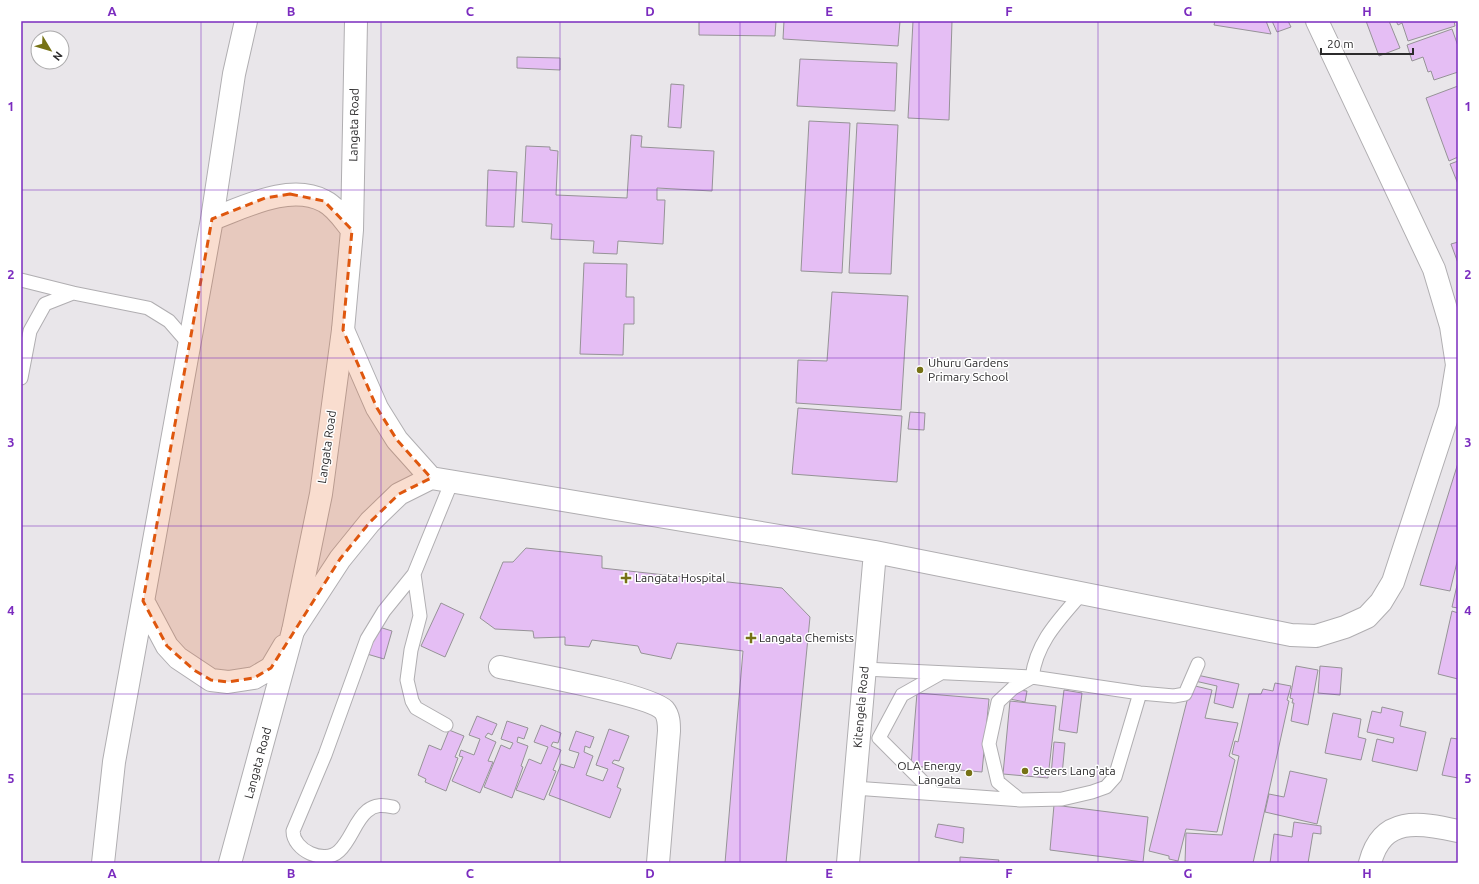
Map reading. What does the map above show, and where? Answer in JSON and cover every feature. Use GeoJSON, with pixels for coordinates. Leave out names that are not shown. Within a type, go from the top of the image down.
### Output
{"type":"FeatureCollection","features":[{"type":"Feature","properties":{"kind":"street"},"geometry":{"type":"LineString","coordinates":[[103,863],[114,762],[212,219],[234,74],[246,21]]}},
{"type":"Feature","properties":{"kind":"street","name":"Langata Road"},"geometry":{"type":"LineString","coordinates":[[230,863],[293,632],[321,494],[343,330],[352,230],[356,21]]}},
{"type":"Feature","properties":{"kind":"street"},"geometry":{"type":"LineString","coordinates":[[143,602],[166,646],[178,658],[211,680],[228,682],[254,678],[271,668],[340,559],[370,522],[399,494],[442,479],[874,552],[1291,635],[1316,636],[1345,627],[1367,617],[1381,602],[1393,582],[1454,407],[1457,365],[1451,326],[1434,269],[1318,21]]}},
{"type":"Feature","properties":{"kind":"street"},"geometry":{"type":"LineString","coordinates":[[212,219],[265,198],[290,194],[324,201],[339,214],[352,230]]}},
{"type":"Feature","properties":{"kind":"street"},"geometry":{"type":"LineString","coordinates":[[343,330],[377,408],[397,440],[442,479]]}},
{"type":"Feature","properties":{"kind":"street","name":"Kitengela Road"},"geometry":{"type":"LineString","coordinates":[[848,863],[874,552]]}},
{"type":"Feature","properties":{"kind":"street"},"geometry":{"type":"LineString","coordinates":[[500,667],[640,698],[664,710],[668,719],[669,731],[658,863]]}},
{"type":"Feature","properties":{"kind":"street"},"geometry":{"type":"LineString","coordinates":[[1370,863],[1374,848],[1387,833],[1405,825],[1437,826],[1458,831]]}},
{"type":"Feature","properties":{"kind":"lane"},"geometry":{"type":"LineString","coordinates":[[21,280],[73,293],[148,308],[169,322],[190,344]]}},
{"type":"Feature","properties":{"kind":"lane"},"geometry":{"type":"LineString","coordinates":[[21,378],[30,331],[45,304],[73,293]]}},
{"type":"Feature","properties":{"kind":"lane"},"geometry":{"type":"LineString","coordinates":[[393,806],[380,805],[366,811],[338,853],[320,856],[301,848],[293,838],[293,831],[325,755],[367,639],[384,611],[414,574],[442,479]]}},
{"type":"Feature","properties":{"kind":"lane"},"geometry":{"type":"LineString","coordinates":[[414,574],[420,616],[411,650],[407,680],[412,701],[416,708],[446,725]]}},
{"type":"Feature","properties":{"kind":"lane"},"geometry":{"type":"LineString","coordinates":[[1020,800],[998,782],[989,744],[998,702],[1013,688],[1032,677],[1045,637],[1082,593]]}},
{"type":"Feature","properties":{"kind":"lane"},"geometry":{"type":"LineString","coordinates":[[864,668],[1032,677],[1140,693],[1174,696],[1185,694],[1198,664]]}},
{"type":"Feature","properties":{"kind":"lane"},"geometry":{"type":"LineString","coordinates":[[934,793],[879,738],[902,695],[942,673]]}},
{"type":"Feature","properties":{"kind":"lane"},"geometry":{"type":"LineString","coordinates":[[854,788],[1020,800],[1062,799],[1092,792],[1106,787],[1115,777],[1140,693]]}},
{"type":"Feature","properties":{"kind":"highlighted area"},"geometry":{"type":"Polygon","coordinates":[[[290,194],[324,201],[352,230],[343,330],[377,408],[397,440],[431,478],[399,494],[370,522],[340,559],[271,668],[254,678],[228,682],[211,680],[194,670],[167,646],[143,601],[212,219],[265,198],[290,194]]]}},
{"type":"Feature","properties":{"kind":"building"},"geometry":{"type":"Polygon","coordinates":[[[699,21],[776,21],[775,36],[699,35],[699,21]]]}},
{"type":"Feature","properties":{"kind":"building"},"geometry":{"type":"Polygon","coordinates":[[[784,21],[900,21],[898,46],[783,39],[784,21]]]}},
{"type":"Feature","properties":{"kind":"building"},"geometry":{"type":"Polygon","coordinates":[[[913,21],[952,21],[949,120],[908,118],[913,21]]]}},
{"type":"Feature","properties":{"kind":"building"},"geometry":{"type":"Polygon","coordinates":[[[1215,21],[1266,21],[1271,34],[1214,25],[1215,21]]]}},
{"type":"Feature","properties":{"kind":"building"},"geometry":{"type":"Polygon","coordinates":[[[1272,21],[1288,21],[1291,27],[1277,32],[1272,21]]]}},
{"type":"Feature","properties":{"kind":"building"},"geometry":{"type":"Polygon","coordinates":[[[1366,21],[1389,21],[1400,48],[1379,56],[1366,21]]]}},
{"type":"Feature","properties":{"kind":"building"},"geometry":{"type":"Polygon","coordinates":[[[1396,21],[1454,21],[1455,26],[1408,41],[1402,23],[1398,25],[1396,21]]]}},
{"type":"Feature","properties":{"kind":"building"},"geometry":{"type":"Polygon","coordinates":[[[1452,29],[1458,46],[1458,72],[1434,80],[1431,71],[1428,72],[1423,57],[1412,61],[1407,45],[1452,29]]]}},
{"type":"Feature","properties":{"kind":"building"},"geometry":{"type":"Polygon","coordinates":[[[517,57],[560,58],[560,70],[517,68],[517,57]]]}},
{"type":"Feature","properties":{"kind":"building"},"geometry":{"type":"Polygon","coordinates":[[[800,59],[897,63],[895,111],[797,106],[800,59]]]}},
{"type":"Feature","properties":{"kind":"building"},"geometry":{"type":"Polygon","coordinates":[[[671,84],[684,85],[681,128],[668,127],[671,84]]]}},
{"type":"Feature","properties":{"kind":"building"},"geometry":{"type":"Polygon","coordinates":[[[1458,86],[1458,157],[1449,161],[1426,98],[1458,86]]]}},
{"type":"Feature","properties":{"kind":"building"},"geometry":{"type":"Polygon","coordinates":[[[809,121],[850,123],[842,273],[801,271],[809,121]]]}},
{"type":"Feature","properties":{"kind":"building"},"geometry":{"type":"Polygon","coordinates":[[[857,123],[898,125],[891,274],[849,273],[857,123]]]}},
{"type":"Feature","properties":{"kind":"building"},"geometry":{"type":"Polygon","coordinates":[[[631,135],[642,136],[641,147],[714,151],[712,191],[657,188],[657,200],[665,200],[663,244],[618,241],[617,254],[593,253],[594,241],[551,239],[552,224],[522,222],[526,146],[550,147],[550,150],[558,151],[556,195],[627,198],[631,135]]]}},
{"type":"Feature","properties":{"kind":"building"},"geometry":{"type":"Polygon","coordinates":[[[1458,161],[1458,184],[1450,164],[1458,161]]]}},
{"type":"Feature","properties":{"kind":"building"},"geometry":{"type":"Polygon","coordinates":[[[488,170],[517,172],[514,227],[486,226],[488,170]]]}},
{"type":"Feature","properties":{"kind":"building"},"geometry":{"type":"Polygon","coordinates":[[[1458,242],[1458,263],[1451,244],[1458,242]]]}},
{"type":"Feature","properties":{"kind":"building"},"geometry":{"type":"Polygon","coordinates":[[[584,263],[627,264],[626,297],[634,297],[634,324],[624,324],[623,355],[580,354],[584,263]]]}},
{"type":"Feature","properties":{"kind":"building"},"geometry":{"type":"Polygon","coordinates":[[[832,292],[908,296],[901,410],[796,403],[798,360],[827,361],[832,292]]]}},
{"type":"Feature","properties":{"kind":"building"},"geometry":{"type":"Polygon","coordinates":[[[798,408],[902,416],[897,482],[792,474],[798,408]]]}},
{"type":"Feature","properties":{"kind":"building"},"geometry":{"type":"Polygon","coordinates":[[[910,412],[925,413],[924,430],[908,429],[910,412]]]}},
{"type":"Feature","properties":{"kind":"building"},"geometry":{"type":"Polygon","coordinates":[[[1458,463],[1458,558],[1450,591],[1420,585],[1458,463]]]}},
{"type":"Feature","properties":{"kind":"building"},"geometry":{"type":"Polygon","coordinates":[[[526,548],[602,556],[602,568],[782,588],[810,617],[786,863],[725,863],[743,651],[677,643],[671,659],[641,653],[638,646],[592,640],[589,647],[565,645],[565,637],[534,638],[533,631],[495,629],[480,618],[503,562],[513,562],[526,548]]]}},
{"type":"Feature","properties":{"kind":"building"},"geometry":{"type":"Polygon","coordinates":[[[1458,581],[1458,608],[1452,607],[1458,581]]]}},
{"type":"Feature","properties":{"kind":"building"},"geometry":{"type":"Polygon","coordinates":[[[441,603],[464,614],[445,657],[421,646],[441,603]]]}},
{"type":"Feature","properties":{"kind":"building"},"geometry":{"type":"Polygon","coordinates":[[[1452,611],[1458,613],[1458,679],[1438,674],[1452,611]]]}},
{"type":"Feature","properties":{"kind":"building"},"geometry":{"type":"Polygon","coordinates":[[[376,626],[392,631],[384,659],[367,654],[376,626]]]}},
{"type":"Feature","properties":{"kind":"building"},"geometry":{"type":"Polygon","coordinates":[[[1296,666],[1318,670],[1308,725],[1291,721],[1294,703],[1292,703],[1293,699],[1290,698],[1296,666]]]}},
{"type":"Feature","properties":{"kind":"building"},"geometry":{"type":"Polygon","coordinates":[[[1320,666],[1342,668],[1340,695],[1318,693],[1320,666]]]}},
{"type":"Feature","properties":{"kind":"building"},"geometry":{"type":"Polygon","coordinates":[[[1197,675],[1239,684],[1233,708],[1214,703],[1217,686],[1195,681],[1197,675]]]}},
{"type":"Feature","properties":{"kind":"building"},"geometry":{"type":"Polygon","coordinates":[[[1275,683],[1291,686],[1253,863],[1185,863],[1186,833],[1222,835],[1239,756],[1232,754],[1235,741],[1238,742],[1249,694],[1261,694],[1263,689],[1273,691],[1275,683]]]}},
{"type":"Feature","properties":{"kind":"building"},"geometry":{"type":"Polygon","coordinates":[[[1191,685],[1212,690],[1205,718],[1238,723],[1229,756],[1235,760],[1217,832],[1186,829],[1178,861],[1169,859],[1169,856],[1149,851],[1191,685]]]}},
{"type":"Feature","properties":{"kind":"building"},"geometry":{"type":"Polygon","coordinates":[[[1017,690],[1027,691],[1025,702],[1010,699],[1017,690]]]}},
{"type":"Feature","properties":{"kind":"building"},"geometry":{"type":"Polygon","coordinates":[[[1064,690],[1082,693],[1077,733],[1059,730],[1064,690]]]}},
{"type":"Feature","properties":{"kind":"building"},"geometry":{"type":"Polygon","coordinates":[[[917,693],[989,699],[982,772],[911,766],[917,693]]]}},
{"type":"Feature","properties":{"kind":"building"},"geometry":{"type":"Polygon","coordinates":[[[1010,701],[1056,706],[1048,778],[1003,774],[1010,701]]]}},
{"type":"Feature","properties":{"kind":"building"},"geometry":{"type":"Polygon","coordinates":[[[1382,707],[1403,712],[1400,726],[1426,732],[1417,771],[1372,761],[1377,739],[1393,743],[1394,738],[1367,732],[1372,711],[1381,713],[1382,707]]]}},
{"type":"Feature","properties":{"kind":"building"},"geometry":{"type":"Polygon","coordinates":[[[1333,713],[1361,719],[1358,737],[1366,739],[1361,760],[1325,753],[1333,713]]]}},
{"type":"Feature","properties":{"kind":"building"},"geometry":{"type":"Polygon","coordinates":[[[477,716],[497,724],[492,735],[488,733],[485,737],[496,742],[488,761],[493,762],[480,793],[452,781],[463,757],[459,756],[461,750],[474,755],[480,739],[469,735],[477,716]]]}},
{"type":"Feature","properties":{"kind":"building"},"geometry":{"type":"Polygon","coordinates":[[[507,721],[528,728],[524,739],[518,737],[517,742],[528,746],[521,766],[523,767],[512,798],[484,787],[501,745],[510,749],[513,743],[501,739],[507,721]]]}},
{"type":"Feature","properties":{"kind":"building"},"geometry":{"type":"Polygon","coordinates":[[[541,725],[561,733],[558,743],[553,742],[551,746],[561,750],[553,770],[556,771],[544,800],[516,790],[529,759],[541,764],[548,747],[534,742],[541,725]]]}},
{"type":"Feature","properties":{"kind":"building"},"geometry":{"type":"Polygon","coordinates":[[[609,729],[629,736],[619,761],[614,760],[612,763],[624,768],[617,787],[621,789],[610,818],[549,795],[561,764],[574,768],[579,753],[569,750],[576,731],[594,737],[590,748],[585,746],[584,752],[593,756],[586,775],[603,781],[608,769],[596,765],[609,729]]]}},
{"type":"Feature","properties":{"kind":"building"},"geometry":{"type":"Polygon","coordinates":[[[449,730],[464,736],[455,757],[458,758],[446,791],[425,782],[426,779],[418,775],[429,745],[441,750],[449,730]]]}},
{"type":"Feature","properties":{"kind":"building"},"geometry":{"type":"Polygon","coordinates":[[[1451,738],[1458,739],[1458,778],[1442,775],[1451,738]]]}},
{"type":"Feature","properties":{"kind":"building"},"geometry":{"type":"Polygon","coordinates":[[[1054,742],[1065,743],[1062,775],[1051,775],[1054,742]]]}},
{"type":"Feature","properties":{"kind":"building"},"geometry":{"type":"Polygon","coordinates":[[[1290,771],[1327,779],[1317,824],[1265,812],[1269,794],[1284,797],[1290,771]]]}},
{"type":"Feature","properties":{"kind":"building"},"geometry":{"type":"Polygon","coordinates":[[[1054,805],[1148,817],[1143,862],[1050,850],[1054,805]]]}},
{"type":"Feature","properties":{"kind":"building"},"geometry":{"type":"Polygon","coordinates":[[[1294,822],[1321,826],[1321,834],[1313,833],[1308,863],[1270,863],[1274,834],[1292,837],[1294,822]]]}},
{"type":"Feature","properties":{"kind":"building"},"geometry":{"type":"Polygon","coordinates":[[[938,824],[964,828],[963,843],[935,837],[938,824]]]}},
{"type":"Feature","properties":{"kind":"building"},"geometry":{"type":"Polygon","coordinates":[[[960,857],[999,860],[998,863],[960,863],[960,857]]]}},
{"type":"Feature","properties":{"kind":"place","name":"Uhuru Gardens Primary School"},"geometry":{"type":"Point","coordinates":[920,370]}},
{"type":"Feature","properties":{"kind":"place","name":"Langata Hospital"},"geometry":{"type":"Point","coordinates":[626,578]}},
{"type":"Feature","properties":{"kind":"place","name":"Langata Chemists"},"geometry":{"type":"Point","coordinates":[751,638]}},
{"type":"Feature","properties":{"kind":"place","name":"Steers Lang'ata"},"geometry":{"type":"Point","coordinates":[1025,771]}},
{"type":"Feature","properties":{"kind":"place","name":"OLA Energy Langata"},"geometry":{"type":"Point","coordinates":[969,773]}}]}
